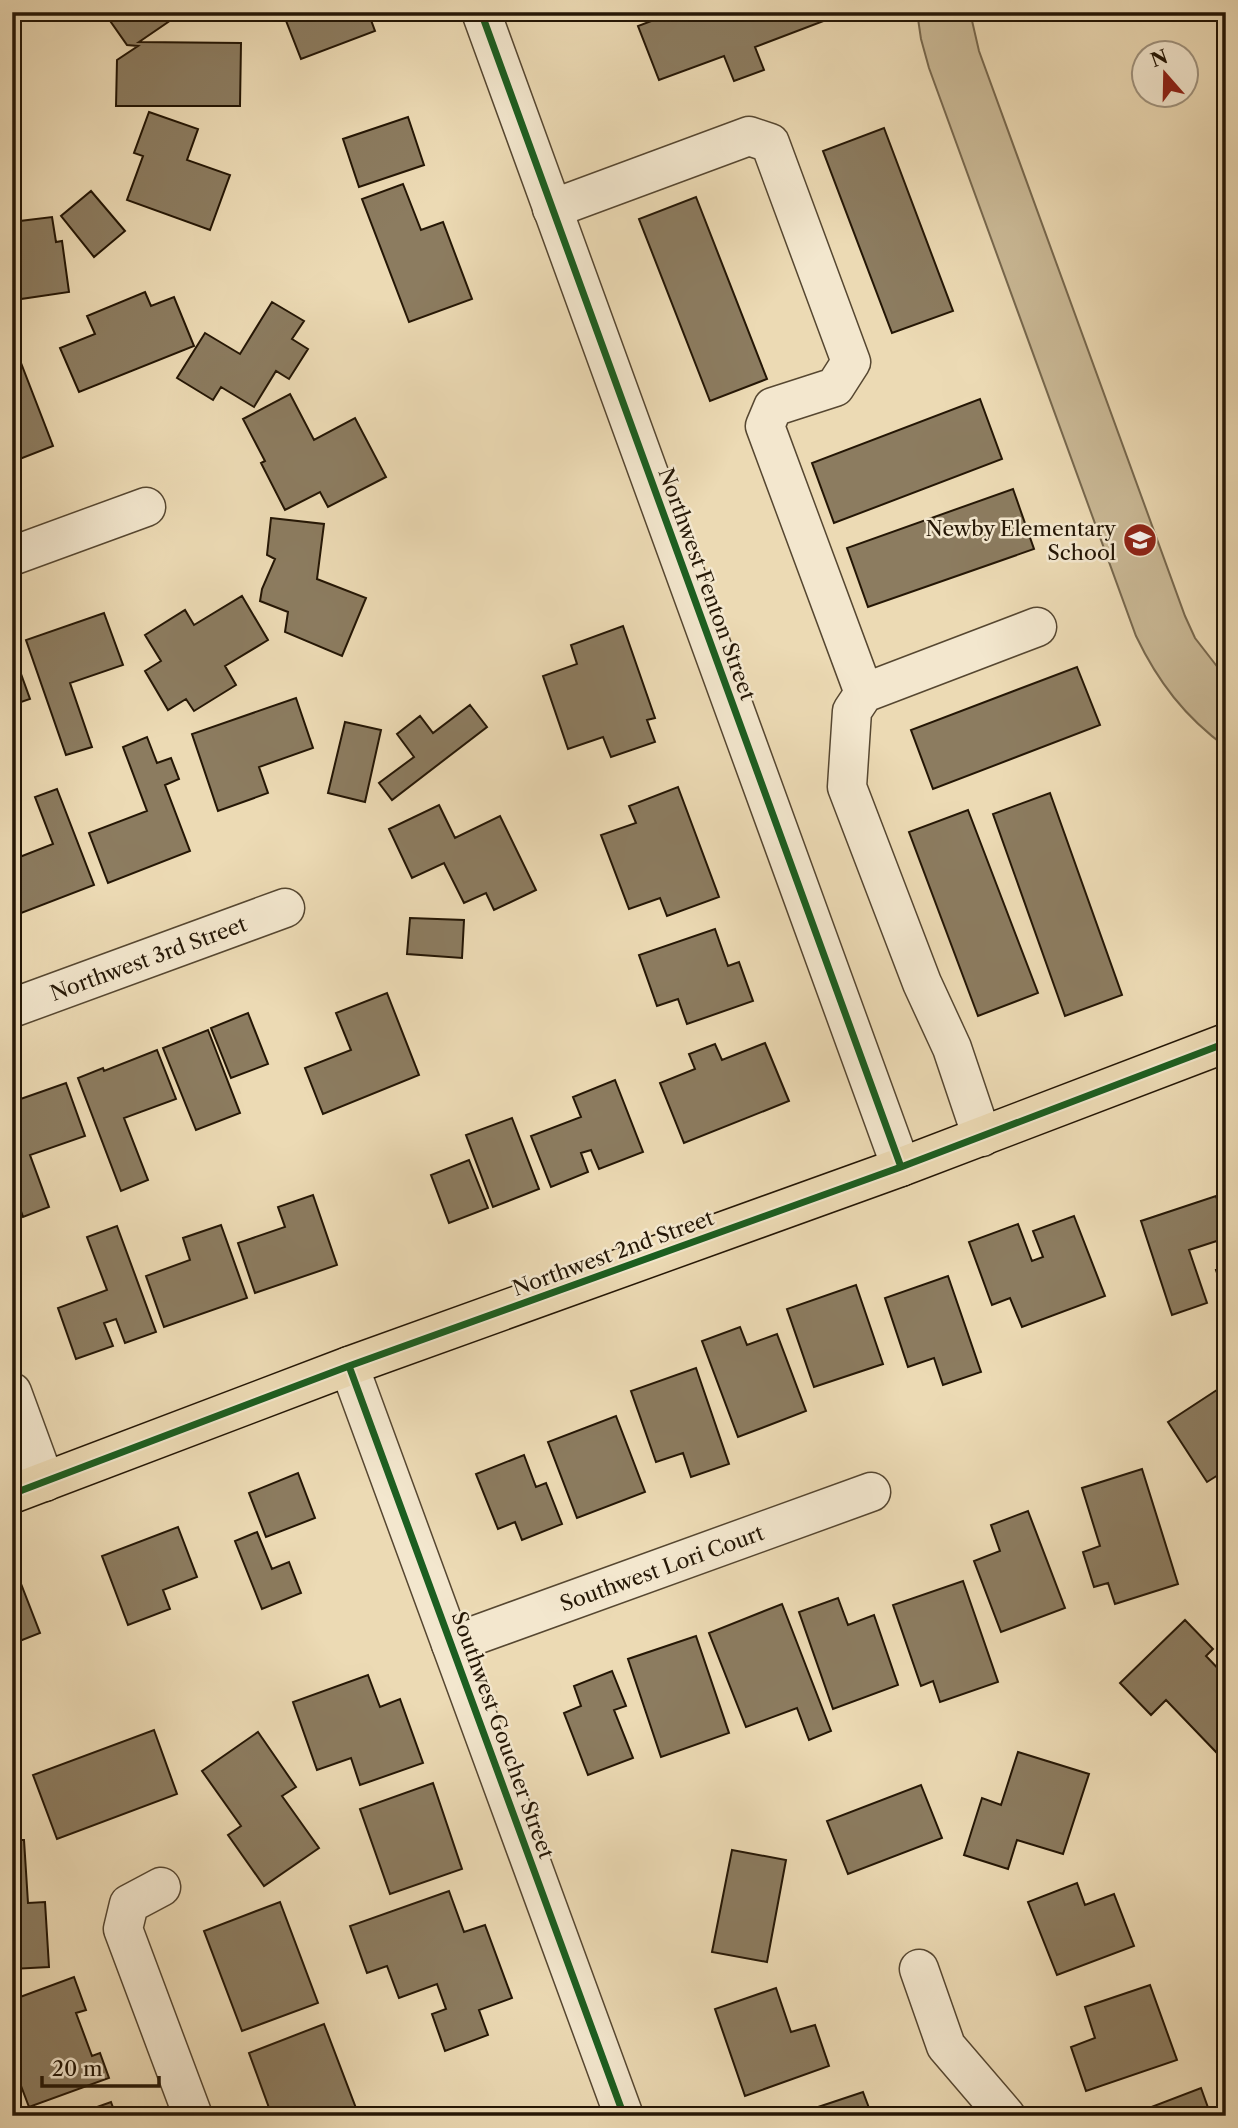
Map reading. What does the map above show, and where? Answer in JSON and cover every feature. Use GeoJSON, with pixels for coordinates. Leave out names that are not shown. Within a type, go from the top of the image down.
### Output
{"type":"FeatureCollection","features":[{"type":"Feature","properties":{"kind":"main road","name":"Northwest 2nd Street"},"geometry":{"type":"LineString","coordinates":[[29,1488],[349,1366],[982,1137],[1226,1043]]}},
{"type":"Feature","properties":{"kind":"street","name":"Northwest Fenton Street"},"geometry":{"type":"LineString","coordinates":[[481,12],[901,1167]]}},
{"type":"Feature","properties":{"kind":"street"},"geometry":{"type":"LineString","coordinates":[[552,209],[750,136],[770,143],[851,362],[835,387],[773,407],[765,426],[864,693]]}},
{"type":"Feature","properties":{"kind":"street"},"geometry":{"type":"LineString","coordinates":[[12,556],[146,507]]}},
{"type":"Feature","properties":{"kind":"street"},"geometry":{"type":"LineString","coordinates":[[982,1137],[952,1048],[922,983],[847,787],[852,711],[864,693],[1037,627]]}},
{"type":"Feature","properties":{"kind":"street","name":"Northwest 3rd Street"},"geometry":{"type":"LineString","coordinates":[[12,1008],[285,908]]}},
{"type":"Feature","properties":{"kind":"street","name":"Southwest Goucher Street"},"geometry":{"type":"LineString","coordinates":[[349,1366],[451,1644],[611,2112]]}},
{"type":"Feature","properties":{"kind":"street"},"geometry":{"type":"LineString","coordinates":[[12,1392],[29,1488]]}},
{"type":"Feature","properties":{"kind":"street","name":"Southwest Lori Court"},"geometry":{"type":"LineString","coordinates":[[451,1644],[871,1492]]}},
{"type":"Feature","properties":{"kind":"street"},"geometry":{"type":"LineString","coordinates":[[161,1887],[128,1904],[123,1929],[193,2116]]}},
{"type":"Feature","properties":{"kind":"street"},"geometry":{"type":"LineString","coordinates":[[919,1969],[946,2046],[1006,2116]]}},
{"type":"Feature","properties":{"kind":"shaded area"},"geometry":{"type":"Polygon","coordinates":[[[917,12],[970,12],[979,51],[1185,616],[1195,638],[1226,678],[1226,747],[1211,736],[1174,698],[1136,636],[929,68],[917,12]]]}},
{"type":"Feature","properties":{"kind":"building"},"geometry":{"type":"Polygon","coordinates":[[[111,12],[170,12],[174,18],[139,42],[241,43],[240,106],[116,106],[117,60],[138,46],[127,45],[106,15],[111,12]]]}},
{"type":"Feature","properties":{"kind":"building"},"geometry":{"type":"Polygon","coordinates":[[[368,12],[375,31],[301,59],[283,13],[368,12]]]}},
{"type":"Feature","properties":{"kind":"building"},"geometry":{"type":"Polygon","coordinates":[[[675,12],[842,14],[755,47],[764,70],[734,81],[724,56],[659,80],[638,26],[675,12]]]}},
{"type":"Feature","properties":{"kind":"building"},"geometry":{"type":"Polygon","coordinates":[[[149,112],[198,129],[187,160],[230,175],[210,230],[127,200],[143,156],[134,153],[149,112]]]}},
{"type":"Feature","properties":{"kind":"building"},"geometry":{"type":"Polygon","coordinates":[[[408,117],[424,165],[359,187],[343,139],[408,117]]]}},
{"type":"Feature","properties":{"kind":"building"},"geometry":{"type":"Polygon","coordinates":[[[884,128],[953,311],[892,333],[823,151],[884,128]]]}},
{"type":"Feature","properties":{"kind":"building"},"geometry":{"type":"Polygon","coordinates":[[[403,184],[421,230],[443,222],[472,299],[409,322],[362,199],[403,184]]]}},
{"type":"Feature","properties":{"kind":"building"},"geometry":{"type":"Polygon","coordinates":[[[91,191],[125,231],[94,257],[61,216],[91,191]]]}},
{"type":"Feature","properties":{"kind":"building"},"geometry":{"type":"Polygon","coordinates":[[[696,197],[767,379],[710,401],[639,219],[696,197]]]}},
{"type":"Feature","properties":{"kind":"building"},"geometry":{"type":"Polygon","coordinates":[[[52,217],[56,242],[62,241],[69,292],[14,300],[12,222],[52,217]]]}},
{"type":"Feature","properties":{"kind":"building"},"geometry":{"type":"Polygon","coordinates":[[[145,292],[151,306],[174,297],[194,346],[79,392],[60,348],[95,334],[87,316],[145,292]]]}},
{"type":"Feature","properties":{"kind":"building"},"geometry":{"type":"Polygon","coordinates":[[[272,302],[304,321],[292,339],[308,349],[289,379],[276,371],[254,407],[221,387],[213,400],[177,378],[205,333],[240,354],[272,302]]]}},
{"type":"Feature","properties":{"kind":"building"},"geometry":{"type":"Polygon","coordinates":[[[16,350],[53,446],[12,462],[12,351],[16,350]]]}},
{"type":"Feature","properties":{"kind":"building"},"geometry":{"type":"Polygon","coordinates":[[[290,394],[314,440],[355,418],[386,477],[328,507],[320,492],[285,510],[261,463],[265,461],[243,419],[290,394]]]}},
{"type":"Feature","properties":{"kind":"building"},"geometry":{"type":"Polygon","coordinates":[[[980,399],[1002,459],[834,523],[812,463],[980,399]]]}},
{"type":"Feature","properties":{"kind":"building"},"geometry":{"type":"Polygon","coordinates":[[[1013,489],[1034,549],[868,607],[847,548],[1013,489]]]}},
{"type":"Feature","properties":{"kind":"building"},"geometry":{"type":"Polygon","coordinates":[[[271,518],[324,524],[317,579],[366,598],[342,656],[285,632],[288,612],[260,601],[262,589],[275,559],[267,555],[271,518]]]}},
{"type":"Feature","properties":{"kind":"building"},"geometry":{"type":"Polygon","coordinates":[[[242,596],[268,640],[225,666],[236,685],[194,711],[186,699],[168,710],[145,671],[161,661],[145,635],[185,610],[194,625],[242,596]]]}},
{"type":"Feature","properties":{"kind":"building"},"geometry":{"type":"Polygon","coordinates":[[[104,613],[123,665],[70,683],[92,747],[66,755],[26,640],[104,613]]]}},
{"type":"Feature","properties":{"kind":"building"},"geometry":{"type":"Polygon","coordinates":[[[623,626],[655,718],[647,720],[655,742],[611,757],[603,737],[568,749],[543,676],[577,664],[571,645],[623,626]]]}},
{"type":"Feature","properties":{"kind":"building"},"geometry":{"type":"Polygon","coordinates":[[[12,649],[30,699],[12,705],[12,649]]]}},
{"type":"Feature","properties":{"kind":"building"},"geometry":{"type":"Polygon","coordinates":[[[1077,667],[1100,725],[933,789],[911,730],[1077,667]]]}},
{"type":"Feature","properties":{"kind":"building"},"geometry":{"type":"Polygon","coordinates":[[[296,698],[313,748],[259,767],[268,793],[218,811],[192,734],[296,698]]]}},
{"type":"Feature","properties":{"kind":"building"},"geometry":{"type":"Polygon","coordinates":[[[470,705],[487,727],[392,800],[379,783],[414,757],[397,734],[420,716],[433,733],[470,705]]]}},
{"type":"Feature","properties":{"kind":"building"},"geometry":{"type":"Polygon","coordinates":[[[345,722],[381,730],[365,802],[328,793],[345,722]]]}},
{"type":"Feature","properties":{"kind":"building"},"geometry":{"type":"Polygon","coordinates":[[[147,737],[157,763],[171,758],[179,779],[165,785],[190,851],[108,883],[89,833],[147,811],[123,747],[147,737]]]}},
{"type":"Feature","properties":{"kind":"building"},"geometry":{"type":"Polygon","coordinates":[[[678,787],[719,897],[667,916],[660,898],[629,909],[601,835],[636,823],[629,806],[678,787]]]}},
{"type":"Feature","properties":{"kind":"building"},"geometry":{"type":"Polygon","coordinates":[[[57,789],[94,885],[16,915],[12,905],[12,860],[53,844],[35,797],[57,789]]]}},
{"type":"Feature","properties":{"kind":"building"},"geometry":{"type":"Polygon","coordinates":[[[1050,793],[1122,995],[1065,1016],[993,814],[1050,793]]]}},
{"type":"Feature","properties":{"kind":"building"},"geometry":{"type":"Polygon","coordinates":[[[439,805],[455,838],[500,816],[536,890],[494,910],[486,893],[464,903],[444,863],[412,878],[389,829],[439,805]]]}},
{"type":"Feature","properties":{"kind":"building"},"geometry":{"type":"Polygon","coordinates":[[[968,810],[1038,993],[978,1016],[909,832],[968,810]]]}},
{"type":"Feature","properties":{"kind":"building"},"geometry":{"type":"Polygon","coordinates":[[[410,918],[464,920],[462,958],[407,954],[410,918]]]}},
{"type":"Feature","properties":{"kind":"building"},"geometry":{"type":"Polygon","coordinates":[[[715,929],[728,966],[739,962],[753,1001],[687,1024],[678,999],[657,1006],[639,955],[715,929]]]}},
{"type":"Feature","properties":{"kind":"building"},"geometry":{"type":"Polygon","coordinates":[[[387,993],[419,1075],[323,1114],[305,1068],[351,1050],[336,1013],[387,993]]]}},
{"type":"Feature","properties":{"kind":"building"},"geometry":{"type":"Polygon","coordinates":[[[248,1013],[268,1064],[231,1078],[211,1028],[248,1013]]]}},
{"type":"Feature","properties":{"kind":"building"},"geometry":{"type":"Polygon","coordinates":[[[208,1030],[240,1113],[196,1130],[163,1048],[208,1030]]]}},
{"type":"Feature","properties":{"kind":"building"},"geometry":{"type":"Polygon","coordinates":[[[765,1043],[789,1101],[684,1143],[660,1083],[695,1069],[689,1054],[715,1044],[722,1060],[765,1043]]]}},
{"type":"Feature","properties":{"kind":"building"},"geometry":{"type":"Polygon","coordinates":[[[157,1050],[176,1099],[124,1118],[148,1180],[121,1191],[78,1078],[157,1050]]]}},
{"type":"Feature","properties":{"kind":"building"},"geometry":{"type":"Polygon","coordinates":[[[615,1080],[643,1152],[599,1169],[591,1150],[581,1153],[588,1172],[551,1187],[531,1136],[581,1117],[573,1097],[615,1080]]]}},
{"type":"Feature","properties":{"kind":"building"},"geometry":{"type":"Polygon","coordinates":[[[66,1083],[85,1136],[30,1155],[49,1207],[23,1217],[12,1185],[12,1102],[66,1083]]]}},
{"type":"Feature","properties":{"kind":"building"},"geometry":{"type":"Polygon","coordinates":[[[512,1118],[539,1189],[493,1207],[466,1135],[512,1118]]]}},
{"type":"Feature","properties":{"kind":"building"},"geometry":{"type":"Polygon","coordinates":[[[469,1160],[488,1208],[449,1223],[431,1175],[469,1160]]]}},
{"type":"Feature","properties":{"kind":"building"},"geometry":{"type":"Polygon","coordinates":[[[313,1195],[337,1265],[255,1293],[238,1243],[285,1227],[278,1207],[313,1195]]]}},
{"type":"Feature","properties":{"kind":"building"},"geometry":{"type":"Polygon","coordinates":[[[1216,1196],[1226,1227],[1226,1238],[1189,1250],[1207,1303],[1172,1315],[1141,1221],[1216,1196]]]}},
{"type":"Feature","properties":{"kind":"building"},"geometry":{"type":"Polygon","coordinates":[[[1074,1216],[1105,1296],[1022,1327],[1010,1298],[992,1305],[969,1242],[1018,1224],[1032,1261],[1043,1257],[1033,1231],[1074,1216]]]}},
{"type":"Feature","properties":{"kind":"building"},"geometry":{"type":"Polygon","coordinates":[[[221,1225],[247,1298],[164,1327],[146,1276],[190,1260],[183,1238],[221,1225]]]}},
{"type":"Feature","properties":{"kind":"building"},"geometry":{"type":"Polygon","coordinates":[[[117,1226],[156,1332],[125,1343],[116,1319],[104,1323],[113,1346],[76,1359],[58,1308],[107,1290],[87,1237],[117,1226]]]}},
{"type":"Feature","properties":{"kind":"building"},"geometry":{"type":"Polygon","coordinates":[[[1226,1267],[1226,1300],[1216,1270],[1226,1267]]]}},
{"type":"Feature","properties":{"kind":"building"},"geometry":{"type":"Polygon","coordinates":[[[948,1276],[981,1372],[943,1385],[934,1358],[908,1367],[885,1298],[948,1276]]]}},
{"type":"Feature","properties":{"kind":"building"},"geometry":{"type":"Polygon","coordinates":[[[856,1285],[883,1364],[814,1387],[787,1309],[856,1285]]]}},
{"type":"Feature","properties":{"kind":"building"},"geometry":{"type":"Polygon","coordinates":[[[740,1327],[747,1345],[777,1334],[806,1411],[738,1437],[702,1341],[740,1327]]]}},
{"type":"Feature","properties":{"kind":"building"},"geometry":{"type":"Polygon","coordinates":[[[696,1368],[729,1464],[691,1477],[683,1453],[656,1462],[631,1391],[696,1368]]]}},
{"type":"Feature","properties":{"kind":"building"},"geometry":{"type":"Polygon","coordinates":[[[1226,1384],[1226,1470],[1207,1482],[1168,1422],[1226,1384]]]}},
{"type":"Feature","properties":{"kind":"building"},"geometry":{"type":"Polygon","coordinates":[[[616,1416],[645,1492],[577,1518],[548,1442],[616,1416]]]}},
{"type":"Feature","properties":{"kind":"building"},"geometry":{"type":"Polygon","coordinates":[[[524,1455],[536,1487],[546,1483],[562,1524],[522,1540],[515,1522],[498,1529],[476,1474],[524,1455]]]}},
{"type":"Feature","properties":{"kind":"building"},"geometry":{"type":"Polygon","coordinates":[[[1142,1469],[1178,1584],[1115,1604],[1108,1583],[1094,1587],[1083,1552],[1100,1546],[1082,1488],[1142,1469]]]}},
{"type":"Feature","properties":{"kind":"building"},"geometry":{"type":"Polygon","coordinates":[[[298,1473],[315,1518],[266,1537],[249,1493],[298,1473]]]}},
{"type":"Feature","properties":{"kind":"building"},"geometry":{"type":"Polygon","coordinates":[[[1028,1511],[1065,1608],[1001,1632],[974,1561],[1000,1551],[991,1525],[1028,1511]]]}},
{"type":"Feature","properties":{"kind":"building"},"geometry":{"type":"Polygon","coordinates":[[[178,1527],[197,1577],[163,1590],[170,1609],[128,1625],[102,1556],[178,1527]]]}},
{"type":"Feature","properties":{"kind":"building"},"geometry":{"type":"Polygon","coordinates":[[[257,1532],[272,1569],[289,1562],[301,1593],[262,1609],[235,1541],[257,1532]]]}},
{"type":"Feature","properties":{"kind":"building"},"geometry":{"type":"Polygon","coordinates":[[[18,1576],[40,1633],[12,1644],[12,1578],[18,1576]]]}},
{"type":"Feature","properties":{"kind":"building"},"geometry":{"type":"Polygon","coordinates":[[[963,1581],[998,1682],[940,1702],[933,1681],[921,1686],[893,1605],[963,1581]]]}},
{"type":"Feature","properties":{"kind":"building"},"geometry":{"type":"Polygon","coordinates":[[[838,1598],[848,1625],[874,1615],[898,1685],[833,1709],[799,1612],[838,1598]]]}},
{"type":"Feature","properties":{"kind":"building"},"geometry":{"type":"Polygon","coordinates":[[[782,1604],[831,1731],[809,1740],[797,1708],[746,1727],[709,1633],[782,1604]]]}},
{"type":"Feature","properties":{"kind":"building"},"geometry":{"type":"Polygon","coordinates":[[[1185,1620],[1213,1649],[1206,1656],[1226,1677],[1226,1743],[1216,1752],[1166,1700],[1151,1715],[1120,1683],[1185,1620]]]}},
{"type":"Feature","properties":{"kind":"building"},"geometry":{"type":"Polygon","coordinates":[[[696,1636],[729,1733],[661,1757],[628,1659],[696,1636]]]}},
{"type":"Feature","properties":{"kind":"building"},"geometry":{"type":"Polygon","coordinates":[[[612,1671],[626,1706],[614,1710],[633,1758],[588,1775],[564,1713],[581,1706],[574,1686],[612,1671]]]}},
{"type":"Feature","properties":{"kind":"building"},"geometry":{"type":"Polygon","coordinates":[[[368,1675],[380,1707],[400,1699],[423,1763],[360,1785],[351,1758],[317,1770],[293,1702],[368,1675]]]}},
{"type":"Feature","properties":{"kind":"building"},"geometry":{"type":"Polygon","coordinates":[[[154,1730],[177,1794],[57,1839],[33,1775],[154,1730]]]}},
{"type":"Feature","properties":{"kind":"building"},"geometry":{"type":"Polygon","coordinates":[[[258,1732],[296,1787],[282,1796],[319,1848],[264,1886],[228,1835],[241,1826],[202,1771],[258,1732]]]}},
{"type":"Feature","properties":{"kind":"building"},"geometry":{"type":"Polygon","coordinates":[[[1018,1752],[1089,1774],[1063,1854],[1017,1840],[1008,1869],[964,1855],[982,1798],[1001,1805],[1018,1752]]]}},
{"type":"Feature","properties":{"kind":"building"},"geometry":{"type":"Polygon","coordinates":[[[433,1783],[462,1869],[390,1894],[360,1809],[433,1783]]]}},
{"type":"Feature","properties":{"kind":"building"},"geometry":{"type":"Polygon","coordinates":[[[921,1785],[942,1838],[848,1874],[827,1821],[921,1785]]]}},
{"type":"Feature","properties":{"kind":"building"},"geometry":{"type":"Polygon","coordinates":[[[12,1840],[24,1840],[28,1903],[45,1902],[49,1967],[12,1969],[12,1840]]]}},
{"type":"Feature","properties":{"kind":"building"},"geometry":{"type":"Polygon","coordinates":[[[732,1850],[786,1860],[767,1962],[712,1952],[732,1850]]]}},
{"type":"Feature","properties":{"kind":"building"},"geometry":{"type":"Polygon","coordinates":[[[1077,1883],[1085,1905],[1114,1894],[1134,1946],[1057,1975],[1028,1902],[1077,1883]]]}},
{"type":"Feature","properties":{"kind":"building"},"geometry":{"type":"Polygon","coordinates":[[[449,1891],[464,1932],[485,1925],[512,1998],[479,2010],[488,2035],[445,2051],[432,2014],[446,2009],[437,1984],[399,1998],[387,1966],[367,1973],[350,1926],[449,1891]]]}},
{"type":"Feature","properties":{"kind":"building"},"geometry":{"type":"Polygon","coordinates":[[[280,1902],[318,2003],[242,2031],[204,1931],[280,1902]]]}},
{"type":"Feature","properties":{"kind":"building"},"geometry":{"type":"Polygon","coordinates":[[[74,1977],[86,2010],[76,2013],[92,2056],[100,2053],[109,2078],[29,2107],[12,2062],[12,2000],[74,1977]]]}},
{"type":"Feature","properties":{"kind":"building"},"geometry":{"type":"Polygon","coordinates":[[[1150,1985],[1177,2060],[1086,2091],[1071,2047],[1095,2038],[1085,2007],[1150,1985]]]}},
{"type":"Feature","properties":{"kind":"building"},"geometry":{"type":"Polygon","coordinates":[[[776,1988],[791,2032],[815,2025],[829,2066],[745,2096],[715,2009],[776,1988]]]}},
{"type":"Feature","properties":{"kind":"building"},"geometry":{"type":"Polygon","coordinates":[[[324,2024],[359,2116],[272,2116],[249,2053],[324,2024]]]}},
{"type":"Feature","properties":{"kind":"building"},"geometry":{"type":"Polygon","coordinates":[[[1201,2088],[1211,2116],[1133,2114],[1201,2088]]]}},
{"type":"Feature","properties":{"kind":"building"},"geometry":{"type":"Polygon","coordinates":[[[863,2092],[872,2116],[797,2114],[863,2092]]]}},
{"type":"Feature","properties":{"kind":"building"},"geometry":{"type":"Polygon","coordinates":[[[111,2102],[116,2116],[72,2116],[111,2102]]]}},
{"type":"Feature","properties":{"kind":"building"},"geometry":{"type":"Polygon","coordinates":[[[897,2110],[899,2116],[882,2116],[897,2110]]]}},
{"type":"Feature","properties":{"kind":"cycle path"},"geometry":{"type":"LineString","coordinates":[[481,12],[901,1167]]}},
{"type":"Feature","properties":{"kind":"cycle path"},"geometry":{"type":"LineString","coordinates":[[12,1494],[349,1366],[901,1167],[1226,1043]]}},
{"type":"Feature","properties":{"kind":"cycle path"},"geometry":{"type":"LineString","coordinates":[[349,1366],[624,2116]]}},
{"type":"Feature","properties":{"kind":"place","name":"Newby Elementary School"},"geometry":{"type":"Point","coordinates":[1140,540]}}]}
